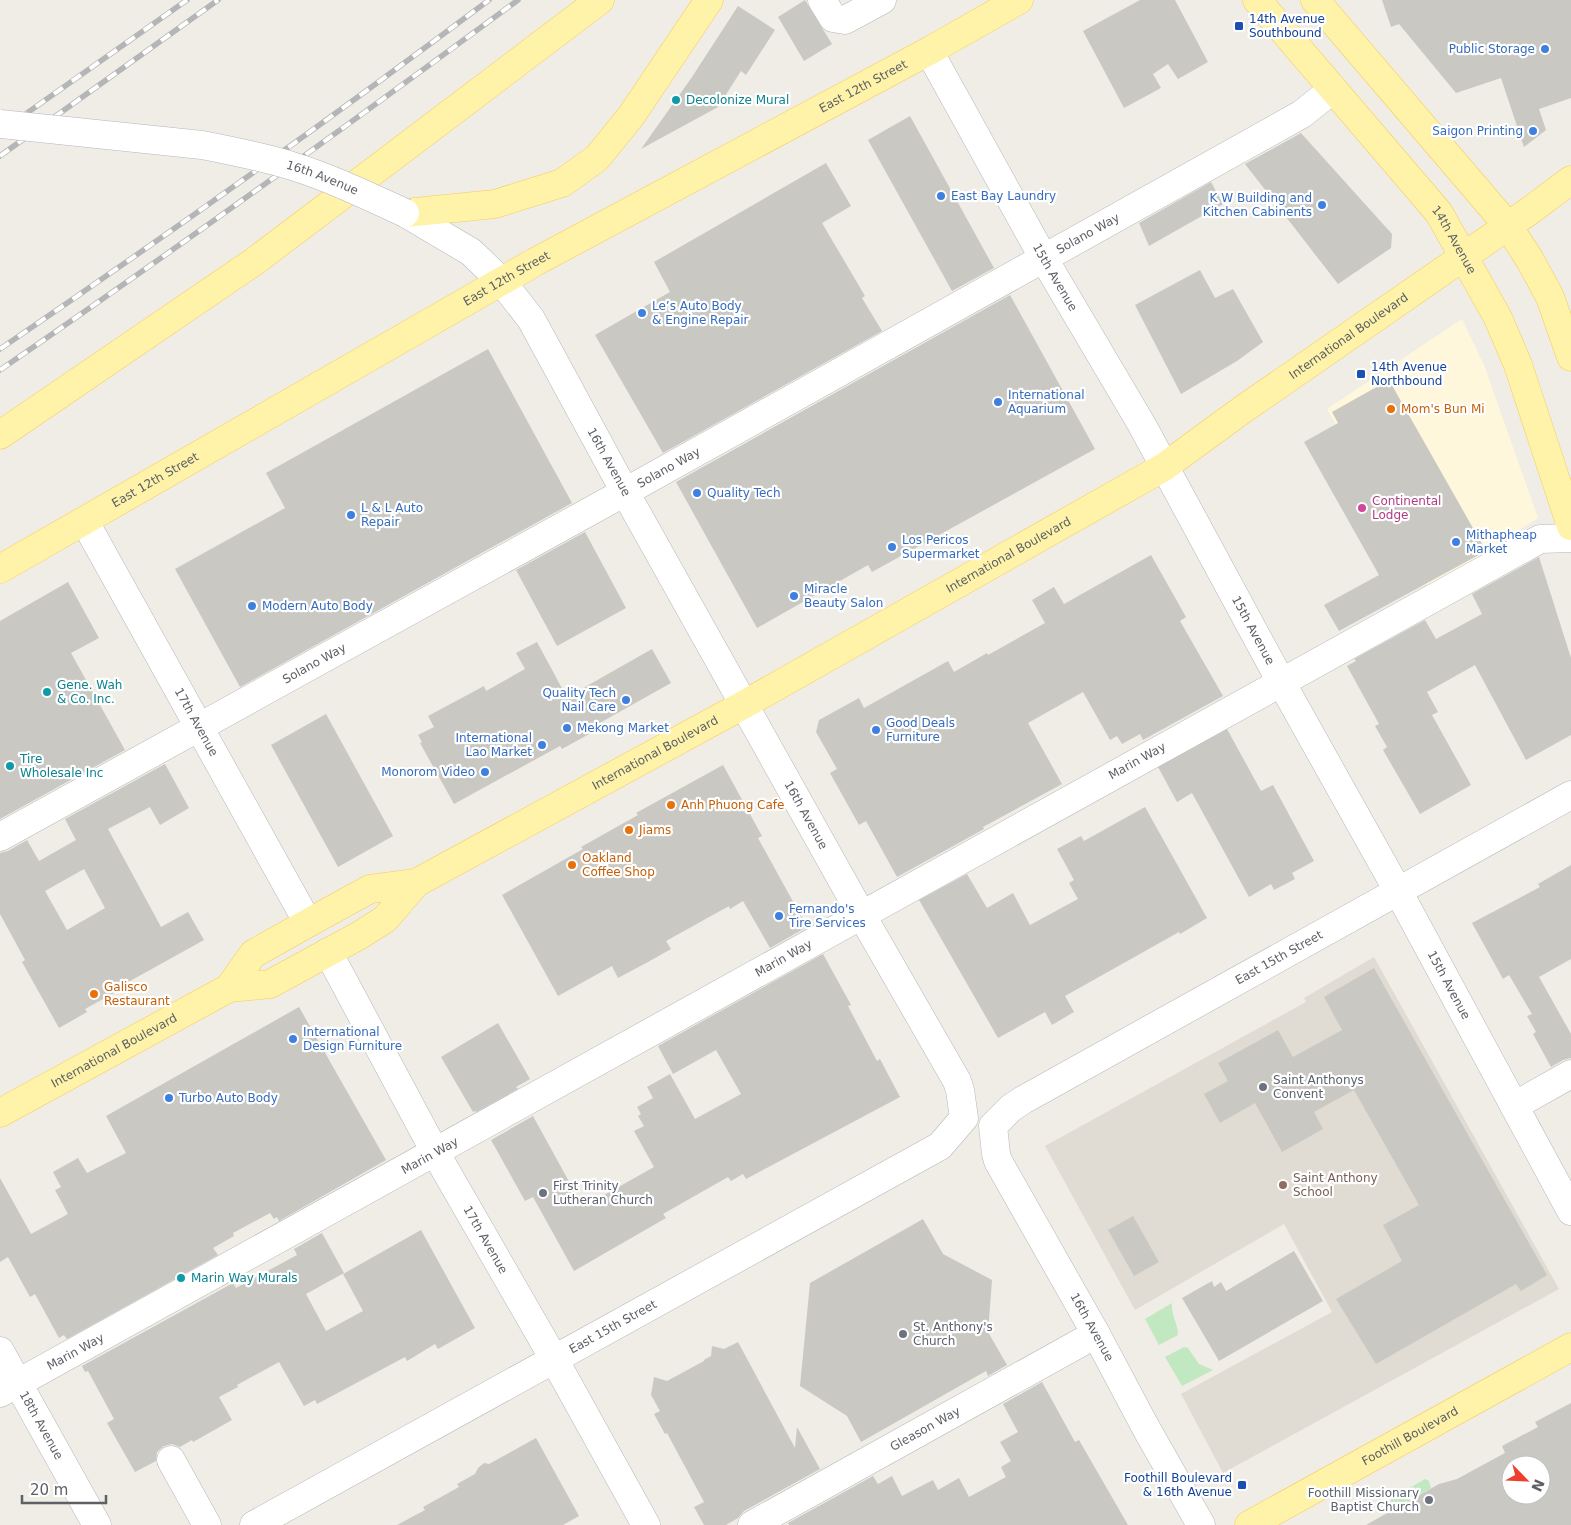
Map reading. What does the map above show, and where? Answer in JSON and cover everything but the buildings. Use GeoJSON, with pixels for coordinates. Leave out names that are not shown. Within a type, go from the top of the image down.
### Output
{"type":"FeatureCollection","features":[{"type":"Feature","properties":{"kind":"main road"},"geometry":{"type":"LineString","coordinates":[[0,435],[255,261],[600,0]]}},
{"type":"Feature","properties":{"kind":"main road"},"geometry":{"type":"LineString","coordinates":[[416,219],[449,208],[471,208],[495,204],[562,183],[597,158],[631,116],[709,0]]}},
{"type":"Feature","properties":{"kind":"main road","name":"East 12th Street"},"geometry":{"type":"LineString","coordinates":[[0,570],[544,257],[929,51],[1019,0]]}},
{"type":"Feature","properties":{"kind":"main road","name":"14th Avenue"},"geometry":{"type":"LineString","coordinates":[[1257,0],[1439,213],[1498,318],[1518,365],[1571,526]]}},
{"type":"Feature","properties":{"kind":"main road"},"geometry":{"type":"LineString","coordinates":[[1315,0],[1508,226],[1530,260],[1550,297],[1571,357]]}},
{"type":"Feature","properties":{"kind":"main road","name":"International Boulevard"},"geometry":{"type":"LineString","coordinates":[[0,1113],[229,988],[270,984],[328,952],[385,919],[416,883],[745,704],[1164,467],[1242,410],[1508,226],[1571,180]]}},
{"type":"Feature","properties":{"kind":"main road","name":"International Boulevard"},"geometry":{"type":"LineString","coordinates":[[229,988],[254,954],[308,923],[370,889],[416,883]]}},
{"type":"Feature","properties":{"kind":"main road","name":"Foothill Boulevard"},"geometry":{"type":"LineString","coordinates":[[1249,1525],[1571,1347]]}},
{"type":"Feature","properties":{"kind":"street"},"geometry":{"type":"LineString","coordinates":[[822,0],[833,18],[845,20],[882,0]]}},
{"type":"Feature","properties":{"kind":"street","name":"15th Avenue"},"geometry":{"type":"LineString","coordinates":[[929,51],[1044,259],[1142,425],[1571,1211]]}},
{"type":"Feature","properties":{"kind":"street","name":"Solano Way"},"geometry":{"type":"LineString","coordinates":[[0,837],[1044,259],[1302,114],[1332,89]]}},
{"type":"Feature","properties":{"kind":"street","name":"16th Avenue"},"geometry":{"type":"LineString","coordinates":[[0,124],[202,145],[292,166],[324,177],[416,219],[471,252],[502,282],[531,319],[861,914],[957,1081],[964,1118]]}},
{"type":"Feature","properties":{"kind":"street","name":"17th Avenue"},"geometry":{"type":"LineString","coordinates":[[85,522],[308,923]]}},
{"type":"Feature","properties":{"kind":"street","name":"Marin Way"},"geometry":{"type":"LineString","coordinates":[[9,1388],[1280,680],[1540,539],[1571,538]]}},
{"type":"Feature","properties":{"kind":"street","name":"East 15th Street"},"geometry":{"type":"LineString","coordinates":[[993,1126],[1022,1100],[1571,796]]}},
{"type":"Feature","properties":{"kind":"street","name":"17th Avenue"},"geometry":{"type":"LineString","coordinates":[[328,952],[435,1152],[554,1359],[646,1525]]}},
{"type":"Feature","properties":{"kind":"street"},"geometry":{"type":"LineString","coordinates":[[1514,1106],[1571,1074]]}},
{"type":"Feature","properties":{"kind":"street","name":"East 15th Street"},"geometry":{"type":"LineString","coordinates":[[254,1525],[940,1146],[964,1118]]}},
{"type":"Feature","properties":{"kind":"street","name":"16th Avenue"},"geometry":{"type":"LineString","coordinates":[[993,1126],[998,1161],[1201,1525]]}},
{"type":"Feature","properties":{"kind":"street","name":"Gleason Way"},"geometry":{"type":"LineString","coordinates":[[752,1525],[1096,1334]]}},
{"type":"Feature","properties":{"kind":"street","name":"18th Avenue"},"geometry":{"type":"LineString","coordinates":[[0,1351],[9,1388],[98,1525]]}},
{"type":"Feature","properties":{"kind":"street"},"geometry":{"type":"LineString","coordinates":[[171,1460],[207,1525]]}},
{"type":"Feature","properties":{"kind":"shaded area"},"geometry":{"type":"Polygon","coordinates":[[[1462,319],[1484,365],[1538,518],[1429,589],[1327,409],[1462,319]]]}},
{"type":"Feature","properties":{"kind":"shaded area","name":"Saint Anthony School"},"geometry":{"type":"Polygon","coordinates":[[[1374,957],[1559,1289],[1223,1473],[1181,1394],[1332,1312],[1284,1224],[1135,1310],[1045,1146],[1306,1002],[1304,998],[1374,957]]]}},
{"type":"Feature","properties":{"kind":"green space"},"geometry":{"type":"Polygon","coordinates":[[[1172,1303],[1178,1335],[1159,1345],[1145,1319],[1172,1303]]]}},
{"type":"Feature","properties":{"kind":"green space"},"geometry":{"type":"Polygon","coordinates":[[[1184,1347],[1188,1348],[1199,1364],[1213,1370],[1182,1386],[1165,1357],[1184,1347]]]}},
{"type":"Feature","properties":{"kind":"green space"},"geometry":{"type":"Polygon","coordinates":[[[1425,1479],[1429,1481],[1431,1488],[1388,1512],[1385,1505],[1390,1503],[1392,1498],[1425,1479]]]}},
{"type":"Feature","properties":{"kind":"railway"},"geometry":{"type":"LineString","coordinates":[[0,132],[187,0]]}},
{"type":"Feature","properties":{"kind":"railway"},"geometry":{"type":"LineString","coordinates":[[0,156],[218,0]]}},
{"type":"Feature","properties":{"kind":"railway"},"geometry":{"type":"LineString","coordinates":[[0,349],[247,177],[489,0]]}},
{"type":"Feature","properties":{"kind":"railway"},"geometry":{"type":"LineString","coordinates":[[0,370],[261,187],[518,0]]}},
{"type":"Feature","properties":{"kind":"place","name":"14th Avenue Southbound"},"geometry":{"type":"Point","coordinates":[1239,26]}},
{"type":"Feature","properties":{"kind":"place","name":"Public Storage"},"geometry":{"type":"Point","coordinates":[1545,49]}},
{"type":"Feature","properties":{"kind":"place","name":"Decolonize Mural"},"geometry":{"type":"Point","coordinates":[676,100]}},
{"type":"Feature","properties":{"kind":"place","name":"Saigon Printing"},"geometry":{"type":"Point","coordinates":[1533,131]}},
{"type":"Feature","properties":{"kind":"place","name":"East Bay Laundry"},"geometry":{"type":"Point","coordinates":[941,196]}},
{"type":"Feature","properties":{"kind":"place","name":"K W Building and Kitchen Cabinents"},"geometry":{"type":"Point","coordinates":[1322,205]}},
{"type":"Feature","properties":{"kind":"place","name":"Le’s Auto Body & Engine Repair"},"geometry":{"type":"Point","coordinates":[642,313]}},
{"type":"Feature","properties":{"kind":"place","name":"14th Avenue Northbound"},"geometry":{"type":"Point","coordinates":[1361,374]}},
{"type":"Feature","properties":{"kind":"place","name":"International Aquarium"},"geometry":{"type":"Point","coordinates":[998,402]}},
{"type":"Feature","properties":{"kind":"place","name":"Mom's Bun Mi"},"geometry":{"type":"Point","coordinates":[1391,409]}},
{"type":"Feature","properties":{"kind":"place","name":"Quality Tech"},"geometry":{"type":"Point","coordinates":[697,493]}},
{"type":"Feature","properties":{"kind":"place","name":"Continental Lodge"},"geometry":{"type":"Point","coordinates":[1362,508]}},
{"type":"Feature","properties":{"kind":"place","name":"L & L Auto Repair"},"geometry":{"type":"Point","coordinates":[351,515]}},
{"type":"Feature","properties":{"kind":"place","name":"Mithapheap Market"},"geometry":{"type":"Point","coordinates":[1456,542]}},
{"type":"Feature","properties":{"kind":"place","name":"Los Pericos Supermarket"},"geometry":{"type":"Point","coordinates":[892,547]}},
{"type":"Feature","properties":{"kind":"place","name":"Miracle Beauty Salon"},"geometry":{"type":"Point","coordinates":[794,596]}},
{"type":"Feature","properties":{"kind":"place","name":"Modern Auto Body"},"geometry":{"type":"Point","coordinates":[252,606]}},
{"type":"Feature","properties":{"kind":"place","name":"Gene. Wah & Co. Inc."},"geometry":{"type":"Point","coordinates":[47,692]}},
{"type":"Feature","properties":{"kind":"place","name":"Quality Tech Nail Care"},"geometry":{"type":"Point","coordinates":[626,700]}},
{"type":"Feature","properties":{"kind":"place","name":"Mekong Market"},"geometry":{"type":"Point","coordinates":[567,728]}},
{"type":"Feature","properties":{"kind":"place","name":"Good Deals Furniture"},"geometry":{"type":"Point","coordinates":[876,730]}},
{"type":"Feature","properties":{"kind":"place","name":"International Lao Market"},"geometry":{"type":"Point","coordinates":[542,745]}},
{"type":"Feature","properties":{"kind":"place","name":"Tire Wholesale Inc"},"geometry":{"type":"Point","coordinates":[10,766]}},
{"type":"Feature","properties":{"kind":"place","name":"Monorom Video"},"geometry":{"type":"Point","coordinates":[485,772]}},
{"type":"Feature","properties":{"kind":"place","name":"Anh Phuong Cafe"},"geometry":{"type":"Point","coordinates":[671,805]}},
{"type":"Feature","properties":{"kind":"place","name":"Jiams"},"geometry":{"type":"Point","coordinates":[629,830]}},
{"type":"Feature","properties":{"kind":"place","name":"Oakland Coffee Shop"},"geometry":{"type":"Point","coordinates":[572,865]}},
{"type":"Feature","properties":{"kind":"place","name":"Fernando's Tire Services"},"geometry":{"type":"Point","coordinates":[779,916]}},
{"type":"Feature","properties":{"kind":"place","name":"Galisco Restaurant"},"geometry":{"type":"Point","coordinates":[94,994]}},
{"type":"Feature","properties":{"kind":"place","name":"International Design Furniture"},"geometry":{"type":"Point","coordinates":[293,1039]}},
{"type":"Feature","properties":{"kind":"place","name":"Saint Anthonys Convent"},"geometry":{"type":"Point","coordinates":[1263,1087]}},
{"type":"Feature","properties":{"kind":"place","name":"Turbo Auto Body"},"geometry":{"type":"Point","coordinates":[169,1098]}},
{"type":"Feature","properties":{"kind":"place","name":"Saint Anthony School"},"geometry":{"type":"Point","coordinates":[1283,1185]}},
{"type":"Feature","properties":{"kind":"place","name":"First Trinity Lutheran Church"},"geometry":{"type":"Point","coordinates":[543,1193]}},
{"type":"Feature","properties":{"kind":"place","name":"Marin Way Murals"},"geometry":{"type":"Point","coordinates":[181,1278]}},
{"type":"Feature","properties":{"kind":"place","name":"St. Anthony's Church"},"geometry":{"type":"Point","coordinates":[903,1334]}},
{"type":"Feature","properties":{"kind":"place","name":"Foothill Boulevard & 16th Avenue"},"geometry":{"type":"Point","coordinates":[1242,1485]}},
{"type":"Feature","properties":{"kind":"place","name":"Foothill Missionary Baptist Church"},"geometry":{"type":"Point","coordinates":[1429,1500]}}]}
